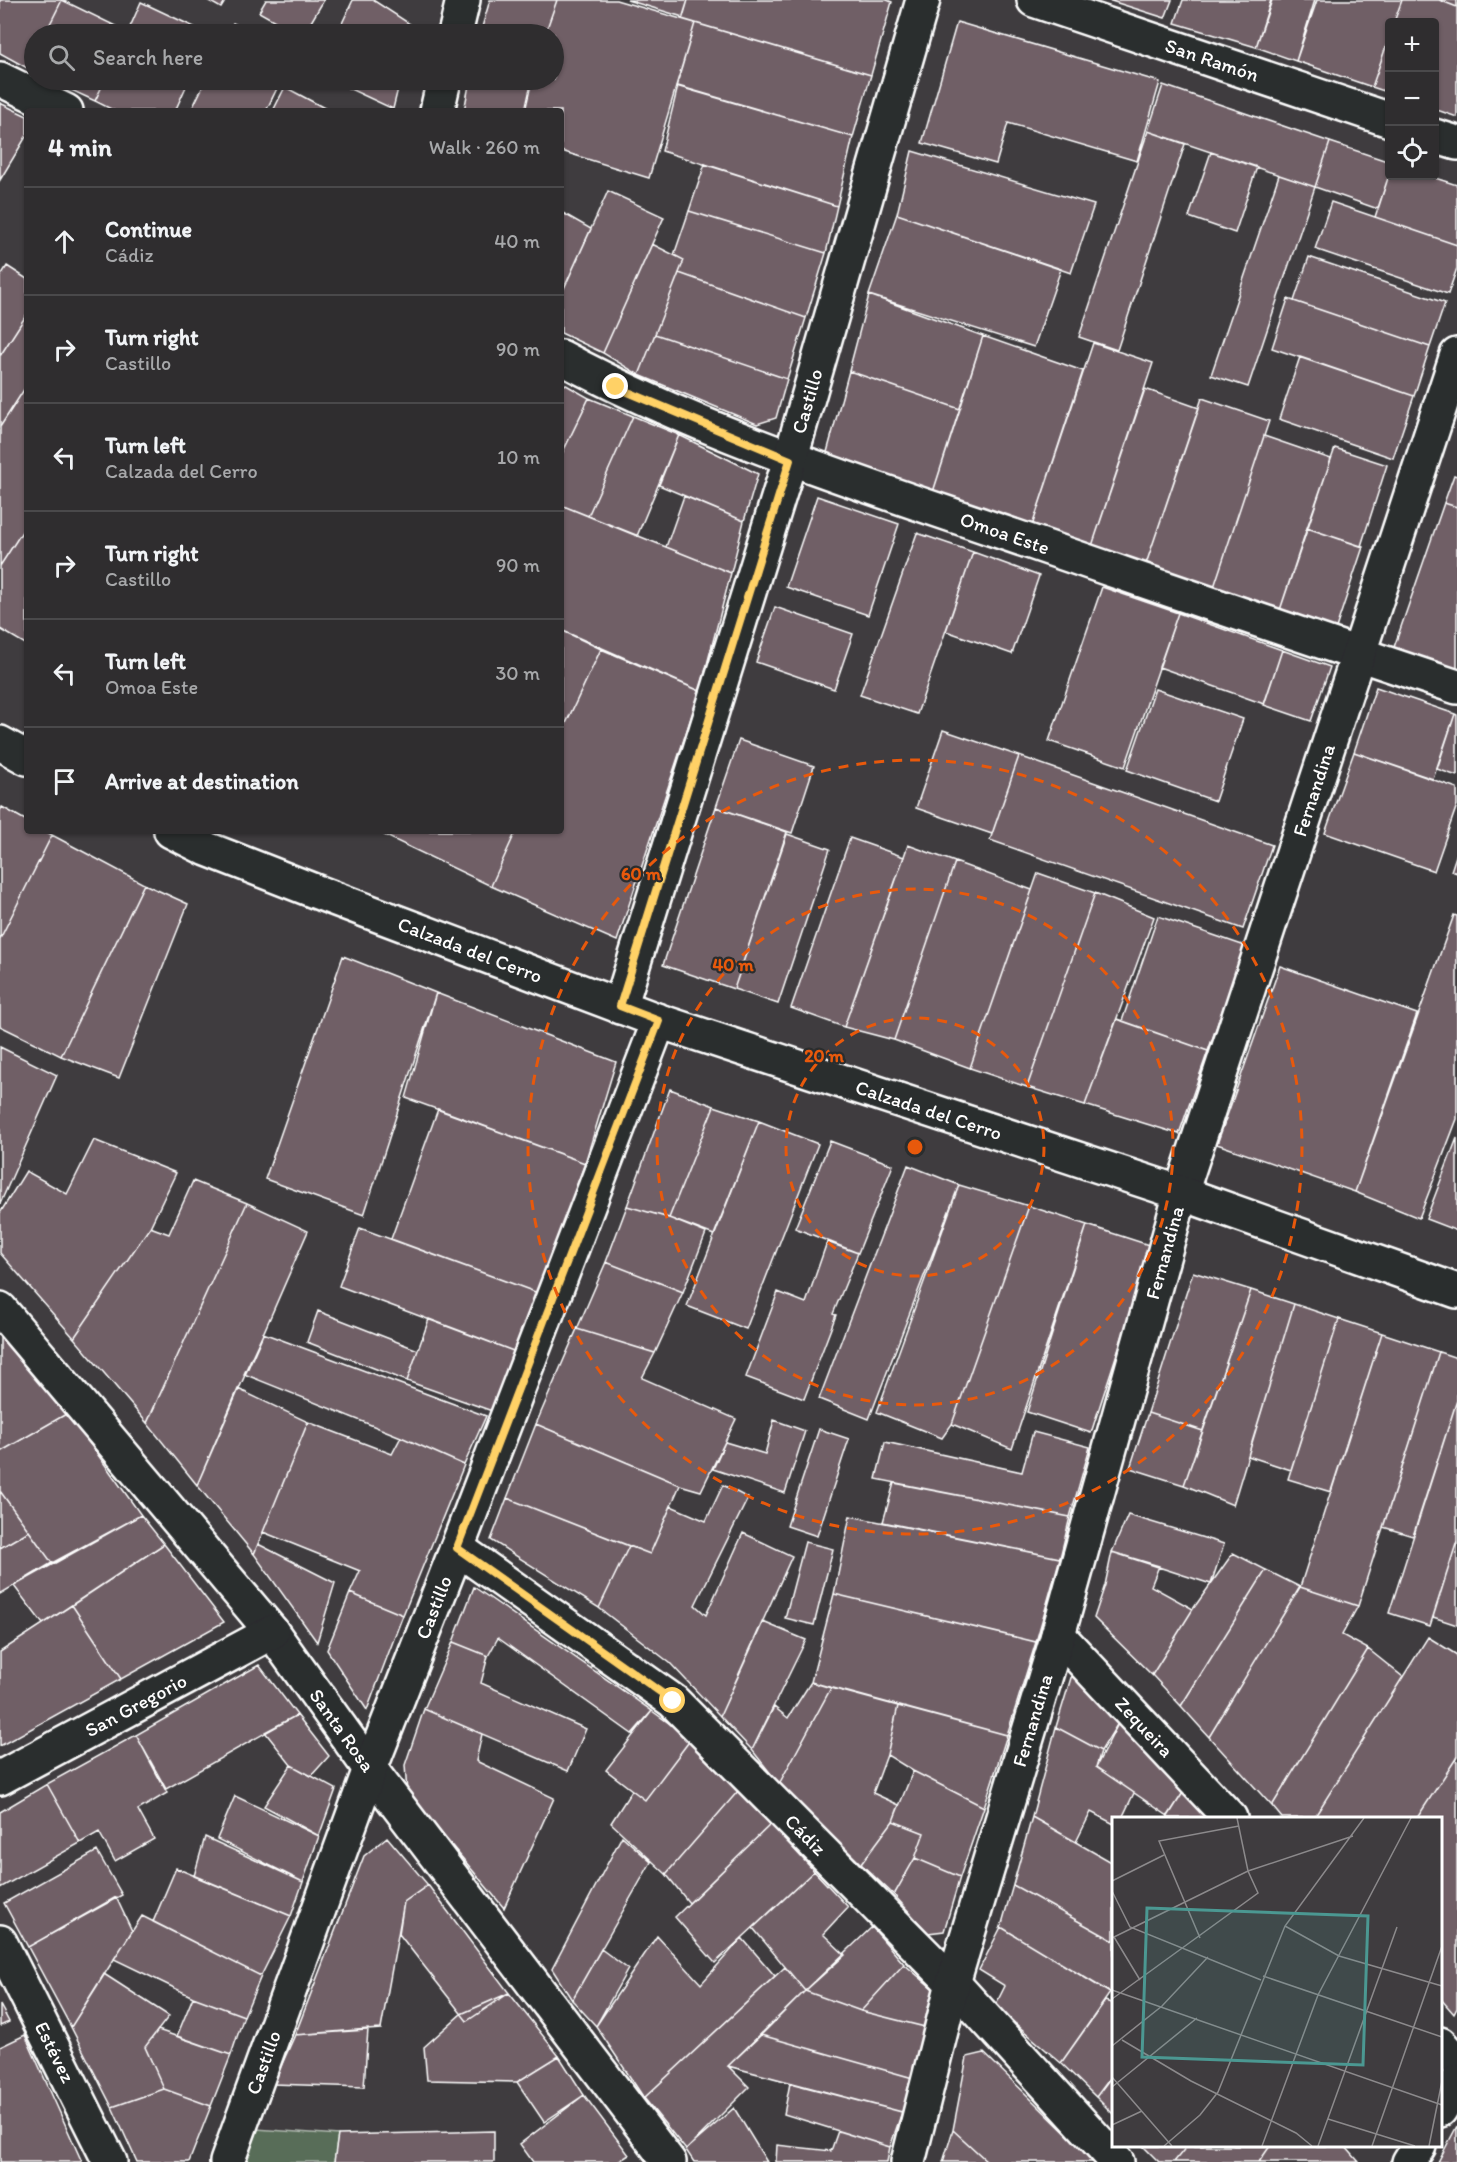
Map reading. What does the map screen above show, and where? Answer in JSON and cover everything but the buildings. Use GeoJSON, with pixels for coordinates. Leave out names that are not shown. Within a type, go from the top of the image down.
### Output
{"type":"FeatureCollection","features":[{"type":"Feature","properties":{"kind":"street"},"geometry":{"type":"LineString","coordinates":[[457,24],[463,0]]}},
{"type":"Feature","properties":{"kind":"street","name":"Castillo"},"geometry":{"type":"LineString","coordinates":[[620,1006],[790,460],[923,0]]}},
{"type":"Feature","properties":{"kind":"street","name":"San Ramón"},"geometry":{"type":"LineString","coordinates":[[1034,0],[1385,119]]}},
{"type":"Feature","properties":{"kind":"street"},"geometry":{"type":"LineString","coordinates":[[0,80],[60,108]]}},
{"type":"Feature","properties":{"kind":"street"},"geometry":{"type":"LineString","coordinates":[[438,108],[442,90]]}},
{"type":"Feature","properties":{"kind":"street"},"geometry":{"type":"LineString","coordinates":[[1439,137],[1457,143]]}},
{"type":"Feature","properties":{"kind":"street","name":"Fernandina"},"geometry":{"type":"LineString","coordinates":[[908,2162],[953,1983],[1058,1635],[1181,1193],[1457,355]]}},
{"type":"Feature","properties":{"kind":"street","name":"Omoa Este"},"geometry":{"type":"LineString","coordinates":[[564,359],[616,387],[790,460],[1457,687]]}},
{"type":"Feature","properties":{"kind":"street"},"geometry":{"type":"LineString","coordinates":[[0,743],[24,756]]}},
{"type":"Feature","properties":{"kind":"street","name":"Calzada del Cerro"},"geometry":{"type":"LineString","coordinates":[[177,834],[207,849],[659,1021],[1181,1193],[1457,1291]]}},
{"type":"Feature","properties":{"kind":"street","name":"Castillo"},"geometry":{"type":"LineString","coordinates":[[227,2162],[370,1769],[659,1021]]}},
{"type":"Feature","properties":{"kind":"street","name":"Santa Rosa"},"geometry":{"type":"LineString","coordinates":[[0,1310],[272,1632],[370,1769],[669,2162]]}},
{"type":"Feature","properties":{"kind":"street","name":"Cádiz"},"geometry":{"type":"LineString","coordinates":[[457,1548],[673,1701],[953,1983],[1117,2162]]}},
{"type":"Feature","properties":{"kind":"street","name":"San Gregorio"},"geometry":{"type":"LineString","coordinates":[[0,1778],[272,1632]]}},
{"type":"Feature","properties":{"kind":"street","name":"Zequeira"},"geometry":{"type":"LineString","coordinates":[[1058,1635],[1229,1817]]}},
{"type":"Feature","properties":{"kind":"street","name":"Estévez"},"geometry":{"type":"LineString","coordinates":[[0,1942],[111,2162]]}},
{"type":"Feature","properties":{"kind":"street"},"geometry":{"type":"LineString","coordinates":[[1442,2046],[1457,2062]]}},
{"type":"Feature","properties":{"kind":"street"},"geometry":{"type":"LineString","coordinates":[[1442,2107],[1457,2082]]}},
{"type":"Feature","properties":{"kind":"street"},"geometry":{"type":"LineString","coordinates":[[1409,2162],[1418,2147]]}},
{"type":"Feature","properties":{"kind":"green space"},"geometry":{"type":"Polygon","coordinates":[[[256,2129],[338,2135],[334,2162],[245,2162],[256,2129]]]}},
{"type":"Feature","properties":{"kind":"route"},"geometry":{"type":"LineString","coordinates":[[616,387],[790,460],[620,1006],[659,1021],[457,1548],[673,1701]]}}]}
